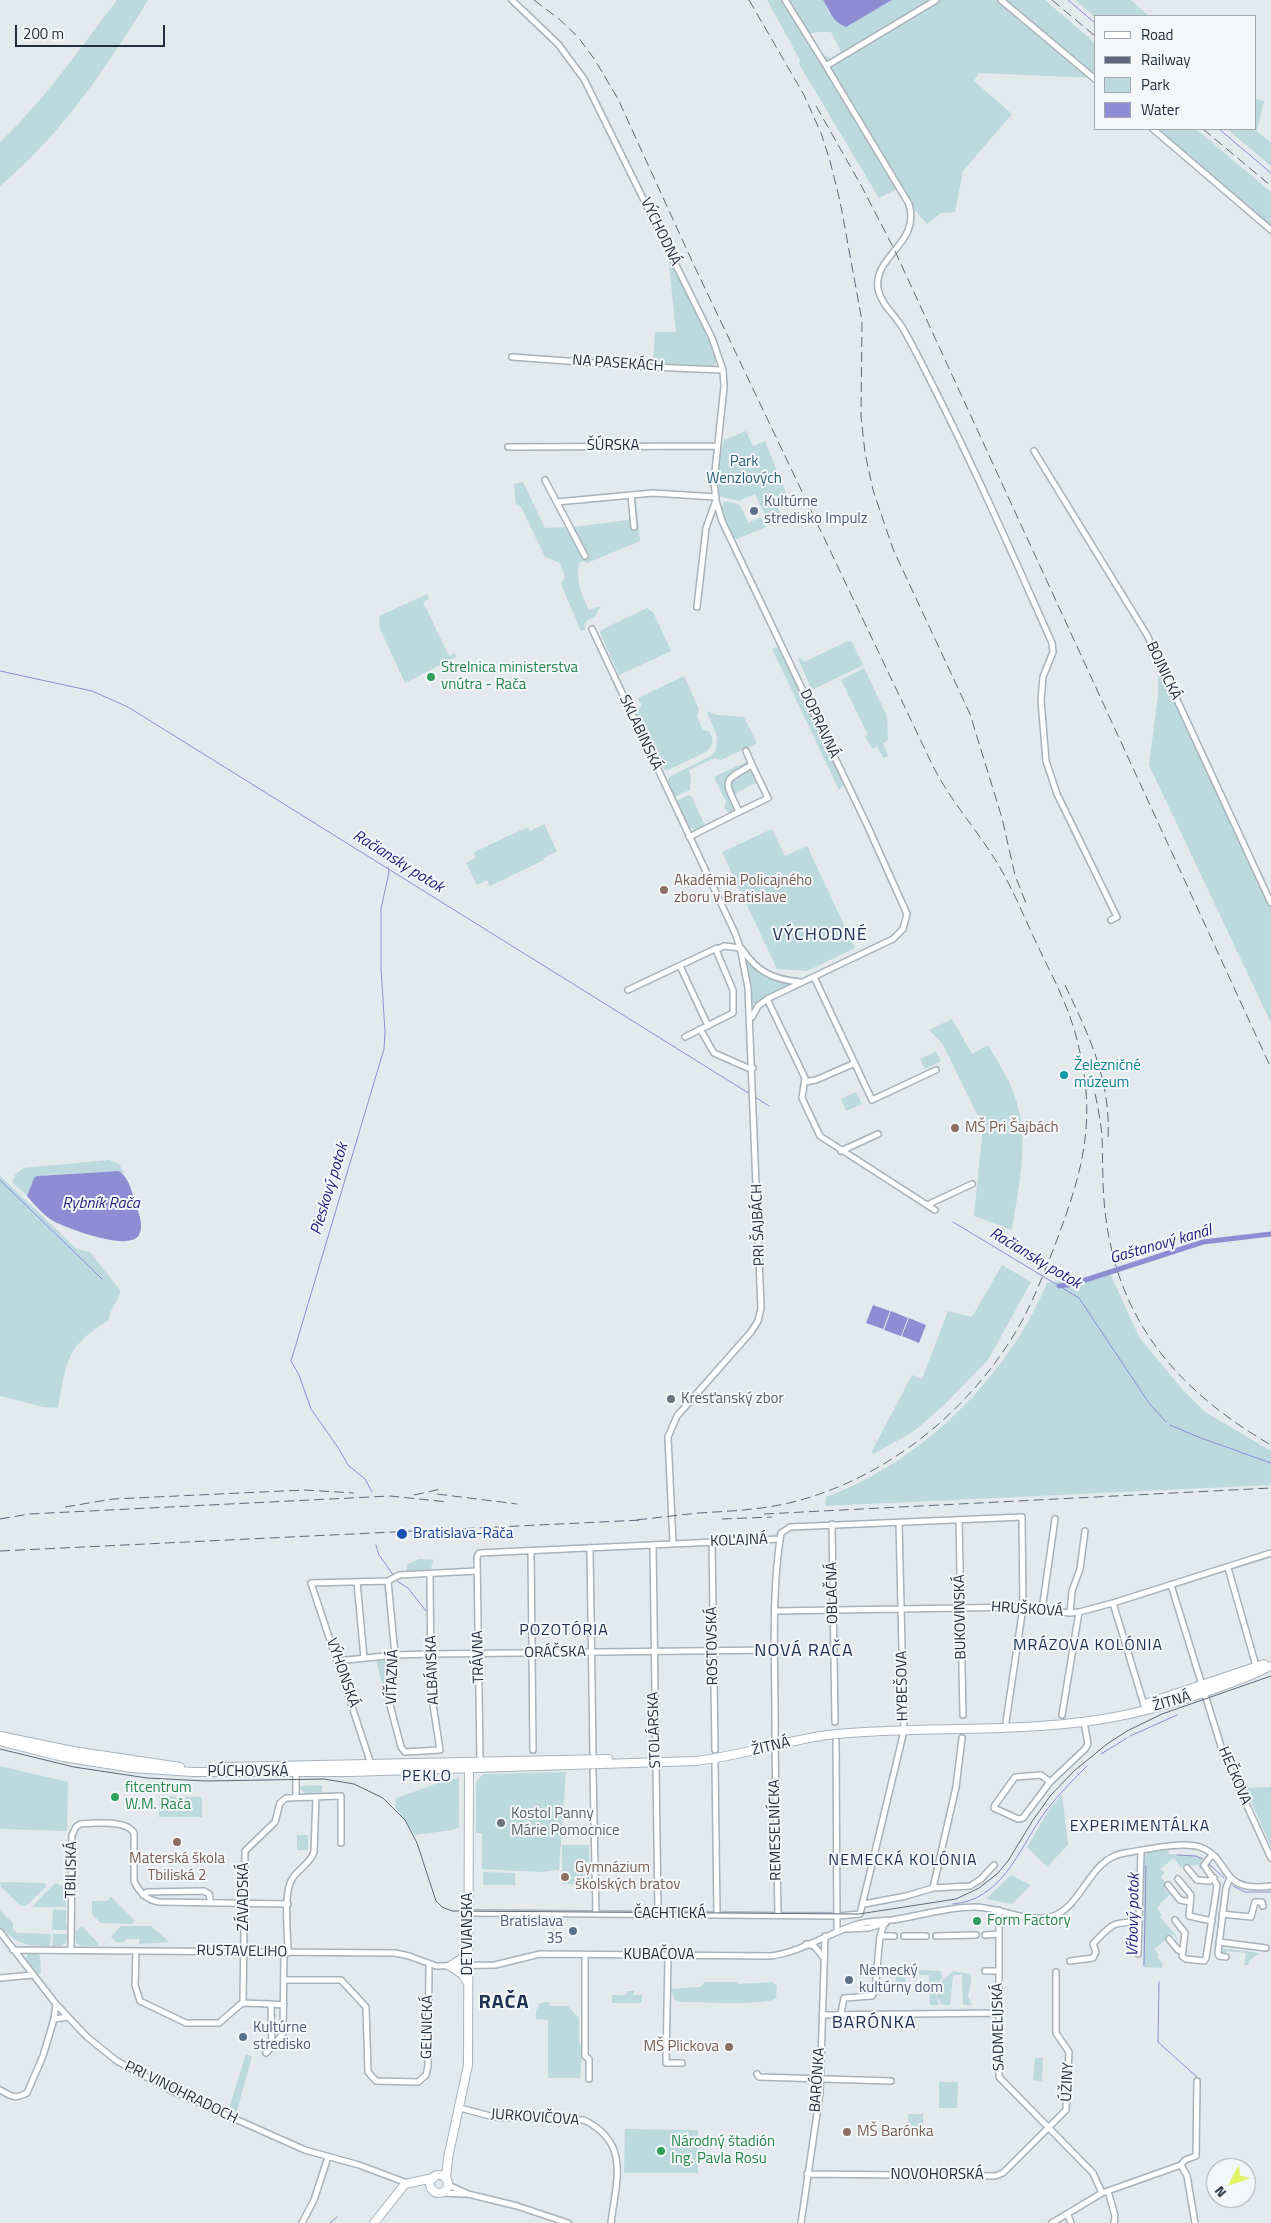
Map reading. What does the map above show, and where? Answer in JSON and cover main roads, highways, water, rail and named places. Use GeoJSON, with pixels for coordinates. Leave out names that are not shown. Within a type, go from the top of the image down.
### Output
{"type":"FeatureCollection","features":[{"type":"Feature","properties":{"kind":"main road"},"geometry":{"type":"LineString","coordinates":[[1202,1689],[1256,1666],[1271,1662]]}},
{"type":"Feature","properties":{"kind":"main road"},"geometry":{"type":"LineString","coordinates":[[1202,1689],[1271,1666]]}},
{"type":"Feature","properties":{"kind":"main road","name":"ŽITNÁ"},"geometry":{"type":"LineString","coordinates":[[904,1729],[1091,1716],[1202,1689]]}},
{"type":"Feature","properties":{"kind":"main road","name":"ŽITNÁ"},"geometry":{"type":"LineString","coordinates":[[469,1768],[655,1760],[775,1743],[830,1730],[1084,1722],[1134,1713],[1202,1689]]}},
{"type":"Feature","properties":{"kind":"main road","name":"PÚCHOVSKÁ"},"geometry":{"type":"LineString","coordinates":[[0,1736],[73,1751],[180,1767],[299,1772],[371,1764],[480,1760]]}},
{"type":"Feature","properties":{"kind":"main road","name":"PÚCHOVSKÁ"},"geometry":{"type":"LineString","coordinates":[[0,1741],[62,1756],[132,1768],[193,1772],[375,1771],[469,1768]]}},
{"type":"Feature","properties":{"kind":"main road"},"geometry":{"type":"LineString","coordinates":[[459,1761],[469,1768],[480,1760]]}},
{"type":"Feature","properties":{"kind":"main road","name":"ŽITNÁ"},"geometry":{"type":"LineString","coordinates":[[480,1760],[655,1760]]}},
{"type":"Feature","properties":{"kind":"main road","name":"DETVIANSKA"},"geometry":{"type":"LineString","coordinates":[[447,2182],[448,2158],[468,2065],[469,1768]]}},
{"type":"Feature","properties":{"kind":"main road"},"geometry":{"type":"LineString","coordinates":[[468,1949],[461,1959],[450,1966],[462,1974],[468,1983]]}},
{"type":"Feature","properties":{"kind":"main road","name":"DETVIANSKA"},"geometry":{"type":"LineString","coordinates":[[434,2177],[448,2158]]}},
{"type":"Feature","properties":{"kind":"main road"},"geometry":{"type":"LineString","coordinates":[[374,2223],[408,2183],[434,2177],[442,2176],[447,2182],[446,2190],[437,2191],[430,2184],[434,2177]]}},
{"type":"Feature","properties":{"kind":"main road","name":"PRI VINOHRADOCH"},"geometry":{"type":"LineString","coordinates":[[408,2183],[437,2191]]}},
{"type":"Feature","properties":{"kind":"water"},"geometry":{"type":"Polygon","coordinates":[[[823,0],[892,0],[846,27],[835,19],[823,0]]]}},
{"type":"Feature","properties":{"kind":"water","name":"Rybník Rača"},"geometry":{"type":"Polygon","coordinates":[[[119,1171],[126,1178],[130,1186],[140,1220],[141,1228],[139,1235],[133,1240],[124,1241],[99,1238],[55,1222],[47,1217],[27,1196],[34,1178],[37,1176],[119,1171]]]}},
{"type":"Feature","properties":{"kind":"water"},"geometry":{"type":"Polygon","coordinates":[[[873,1305],[890,1311],[883,1329],[866,1323],[873,1305]]]}},
{"type":"Feature","properties":{"kind":"water"},"geometry":{"type":"Polygon","coordinates":[[[891,1311],[908,1318],[901,1336],[884,1330],[891,1311]]]}},
{"type":"Feature","properties":{"kind":"water"},"geometry":{"type":"Polygon","coordinates":[[[909,1318],[926,1325],[919,1343],[902,1336],[909,1318]]]}},
{"type":"Feature","properties":{"kind":"waterway"},"geometry":{"type":"LineString","coordinates":[[1068,0],[1094,22]]}},
{"type":"Feature","properties":{"kind":"waterway"},"geometry":{"type":"LineString","coordinates":[[1220,130],[1271,173]]}},
{"type":"Feature","properties":{"kind":"waterway","name":"Račiansky potok"},"geometry":{"type":"LineString","coordinates":[[0,671],[92,691],[128,707],[750,1094]]}},
{"type":"Feature","properties":{"kind":"waterway","name":"Pieskový potok"},"geometry":{"type":"LineString","coordinates":[[372,1492],[365,1479],[348,1465],[311,1409],[299,1375],[291,1361],[384,1049],[381,909],[389,872],[388,867]]}},
{"type":"Feature","properties":{"kind":"waterway","name":"Račiansky potok"},"geometry":{"type":"LineString","coordinates":[[755,1097],[769,1106]]}},
{"type":"Feature","properties":{"kind":"waterway"},"geometry":{"type":"LineString","coordinates":[[0,1180],[102,1279]]}},
{"type":"Feature","properties":{"kind":"waterway","name":"Račiansky potok"},"geometry":{"type":"LineString","coordinates":[[953,1222],[1079,1298],[1149,1403],[1166,1422]]}},
{"type":"Feature","properties":{"kind":"waterway","name":"Gaštanový kanál"},"geometry":{"type":"LineString","coordinates":[[1059,1286],[1073,1284],[1203,1242],[1271,1234]]}},
{"type":"Feature","properties":{"kind":"waterway","name":"Račiansky potok"},"geometry":{"type":"LineString","coordinates":[[1170,1425],[1271,1463]]}},
{"type":"Feature","properties":{"kind":"waterway","name":"Pieskový potok"},"geometry":{"type":"LineString","coordinates":[[376,1545],[379,1555],[394,1576]]}},
{"type":"Feature","properties":{"kind":"waterway","name":"Pieskový potok"},"geometry":{"type":"LineString","coordinates":[[397,1581],[408,1588],[426,1611]]}},
{"type":"Feature","properties":{"kind":"waterway"},"geometry":{"type":"LineString","coordinates":[[1130,1736],[1177,1715]]}},
{"type":"Feature","properties":{"kind":"waterway"},"geometry":{"type":"LineString","coordinates":[[1101,1754],[1127,1738]]}},
{"type":"Feature","properties":{"kind":"waterway"},"geometry":{"type":"LineString","coordinates":[[953,1904],[970,1901],[984,1894],[996,1884],[1016,1859],[1046,1811],[1087,1766]]}},
{"type":"Feature","properties":{"kind":"waterway","name":"Vŕbový potok"},"geometry":{"type":"LineString","coordinates":[[1177,1855],[1196,1856],[1203,1859]]}},
{"type":"Feature","properties":{"kind":"waterway","name":"Vŕbový potok"},"geometry":{"type":"LineString","coordinates":[[1209,1864],[1224,1878]]}},
{"type":"Feature","properties":{"kind":"waterway","name":"Vŕbový potok"},"geometry":{"type":"LineString","coordinates":[[1144,1965],[1146,1866]]}},
{"type":"Feature","properties":{"kind":"waterway","name":"Vŕbový potok"},"geometry":{"type":"LineString","coordinates":[[1233,1886],[1245,1892],[1271,1892]]}},
{"type":"Feature","properties":{"kind":"waterway","name":"Vŕbový potok"},"geometry":{"type":"LineString","coordinates":[[1159,1982],[1158,2042],[1198,2078]]}},
{"type":"Feature","properties":{"kind":"waterway","name":"Vŕbový potok"},"geometry":{"type":"LineString","coordinates":[[1199,2151],[1200,2082]]}},
{"type":"Feature","properties":{"kind":"waterway","name":"Pieskový potok"},"geometry":{"type":"LineString","coordinates":[[330,2223],[337,2217]]}},
{"type":"Feature","properties":{"kind":"tram line"},"geometry":{"type":"LineString","coordinates":[[0,1749],[74,1767],[147,1778],[206,1781],[324,1779],[354,1784],[383,1798],[405,1820],[417,1843],[436,1901],[442,1907],[452,1911],[859,1914],[956,1899],[979,1888],[997,1874],[1008,1861],[1051,1795],[1074,1771],[1107,1744],[1127,1731],[1162,1714],[1271,1676]]}},
{"type":"Feature","properties":{"kind":"railway"},"geometry":{"type":"LineString","coordinates":[[534,0],[559,19],[578,37],[595,60],[618,99],[692,261],[931,762],[945,788],[988,848],[1016,899],[1068,1011],[1083,1065],[1086,1092],[1087,1118],[1080,1167],[1065,1217],[1038,1287],[1018,1328],[998,1359],[975,1388],[949,1414],[891,1460],[858,1478],[824,1492],[789,1503],[767,1507],[635,1520]]}},
{"type":"Feature","properties":{"kind":"railway"},"geometry":{"type":"LineString","coordinates":[[749,0],[804,95],[821,133],[830,161],[840,201],[862,321],[861,416],[865,453],[873,490],[893,549],[970,714],[1002,818],[1015,875],[1027,906]]}},
{"type":"Feature","properties":{"kind":"railway"},"geometry":{"type":"LineString","coordinates":[[1052,0],[1094,35]]}},
{"type":"Feature","properties":{"kind":"railway"},"geometry":{"type":"LineString","coordinates":[[816,106],[862,187],[895,251],[1271,1068]]}},
{"type":"Feature","properties":{"kind":"railway"},"geometry":{"type":"LineString","coordinates":[[1204,130],[1271,186]]}},
{"type":"Feature","properties":{"kind":"railway"},"geometry":{"type":"LineString","coordinates":[[1065,985],[1083,1023],[1097,1060],[1106,1098],[1108,1140]]}},
{"type":"Feature","properties":{"kind":"railway"},"geometry":{"type":"LineString","coordinates":[[1092,1079],[1102,1135],[1104,1202],[1112,1250],[1123,1286],[1138,1319],[1158,1349],[1181,1376],[1208,1401],[1238,1424],[1271,1445]]}},
{"type":"Feature","properties":{"kind":"railway"},"geometry":{"type":"LineString","coordinates":[[764,1514],[1271,1488]]}},
{"type":"Feature","properties":{"kind":"railway"},"geometry":{"type":"LineString","coordinates":[[414,1495],[441,1489]]}},
{"type":"Feature","properties":{"kind":"railway"},"geometry":{"type":"LineString","coordinates":[[65,1507],[113,1499],[304,1490],[354,1493]]}},
{"type":"Feature","properties":{"kind":"railway"},"geometry":{"type":"LineString","coordinates":[[437,1494],[517,1504]]}},
{"type":"Feature","properties":{"kind":"railway"},"geometry":{"type":"LineString","coordinates":[[0,1519],[29,1514],[390,1496],[448,1502]]}},
{"type":"Feature","properties":{"kind":"railway"},"geometry":{"type":"LineString","coordinates":[[722,1519],[772,1517]]}},
{"type":"Feature","properties":{"kind":"railway"},"geometry":{"type":"LineString","coordinates":[[0,1551],[642,1520]]}},
{"type":"Feature","properties":{"kind":"place","name":"Kultúrne stredisko Impulz"},"geometry":{"type":"Point","coordinates":[754,511]}},
{"type":"Feature","properties":{"kind":"place","name":"Strelnica ministerstva vnútra - Rača"},"geometry":{"type":"Point","coordinates":[431,677]}},
{"type":"Feature","properties":{"kind":"place","name":"Akadémia Policajného zboru v Bratislave"},"geometry":{"type":"Point","coordinates":[664,890]}},
{"type":"Feature","properties":{"kind":"place","name":"Železničné múzeum"},"geometry":{"type":"Point","coordinates":[1064,1075]}},
{"type":"Feature","properties":{"kind":"place","name":"MŠ Pri Šajbách"},"geometry":{"type":"Point","coordinates":[955,1128]}},
{"type":"Feature","properties":{"kind":"place","name":"Kresťanský zbor"},"geometry":{"type":"Point","coordinates":[671,1399]}},
{"type":"Feature","properties":{"kind":"place","name":"Bratislava-Rača"},"geometry":{"type":"Point","coordinates":[402,1534]}},
{"type":"Feature","properties":{"kind":"place","name":"fitcentrum W.M. Rača"},"geometry":{"type":"Point","coordinates":[115,1797]}},
{"type":"Feature","properties":{"kind":"place","name":"Kostol Panny Márie Pomocnice"},"geometry":{"type":"Point","coordinates":[501,1823]}},
{"type":"Feature","properties":{"kind":"place","name":"Materská škola Tbiliská 2"},"geometry":{"type":"Point","coordinates":[177,1842]}},
{"type":"Feature","properties":{"kind":"place","name":"Gymnázium školských bratov"},"geometry":{"type":"Point","coordinates":[565,1877]}},
{"type":"Feature","properties":{"kind":"place","name":"Form Factory"},"geometry":{"type":"Point","coordinates":[977,1921]}},
{"type":"Feature","properties":{"kind":"place","name":"Bratislava 35"},"geometry":{"type":"Point","coordinates":[573,1931]}},
{"type":"Feature","properties":{"kind":"place","name":"Nemecký kultúrny dom"},"geometry":{"type":"Point","coordinates":[849,1980]}},
{"type":"Feature","properties":{"kind":"place","name":"Kultúrne stredisko"},"geometry":{"type":"Point","coordinates":[243,2037]}},
{"type":"Feature","properties":{"kind":"place","name":"MŠ Plickova"},"geometry":{"type":"Point","coordinates":[729,2047]}},
{"type":"Feature","properties":{"kind":"place","name":"MŠ Barónka"},"geometry":{"type":"Point","coordinates":[847,2132]}},
{"type":"Feature","properties":{"kind":"place","name":"Národný štadión Ing. Pavla Rosu"},"geometry":{"type":"Point","coordinates":[661,2151]}},
{"type":"Feature","properties":{"kind":"district","name":"VÝCHODNÉ"},"geometry":{"type":"Point","coordinates":[820,936]}},
{"type":"Feature","properties":{"kind":"district","name":"POZOTÓRIA"},"geometry":{"type":"Point","coordinates":[564,1631]}},
{"type":"Feature","properties":{"kind":"district","name":"MRÁZOVA KOLÓNIA"},"geometry":{"type":"Point","coordinates":[1088,1646]}},
{"type":"Feature","properties":{"kind":"district","name":"NOVÁ RAČA"},"geometry":{"type":"Point","coordinates":[804,1652]}},
{"type":"Feature","properties":{"kind":"district","name":"PEKLO"},"geometry":{"type":"Point","coordinates":[427,1777]}},
{"type":"Feature","properties":{"kind":"district","name":"EXPERIMENTÁLKA"},"geometry":{"type":"Point","coordinates":[1140,1827]}},
{"type":"Feature","properties":{"kind":"district","name":"NEMECKÁ KOLÓNIA"},"geometry":{"type":"Point","coordinates":[903,1861]}},
{"type":"Feature","properties":{"kind":"district","name":"RAČA"},"geometry":{"type":"Point","coordinates":[504,2003]}},
{"type":"Feature","properties":{"kind":"district","name":"BARÓNKA"},"geometry":{"type":"Point","coordinates":[874,2024]}},
{"type":"Feature","properties":{"kind":"park label","name":"Park Wenzlových"},"geometry":{"type":"Point","coordinates":[744,470]}}]}
